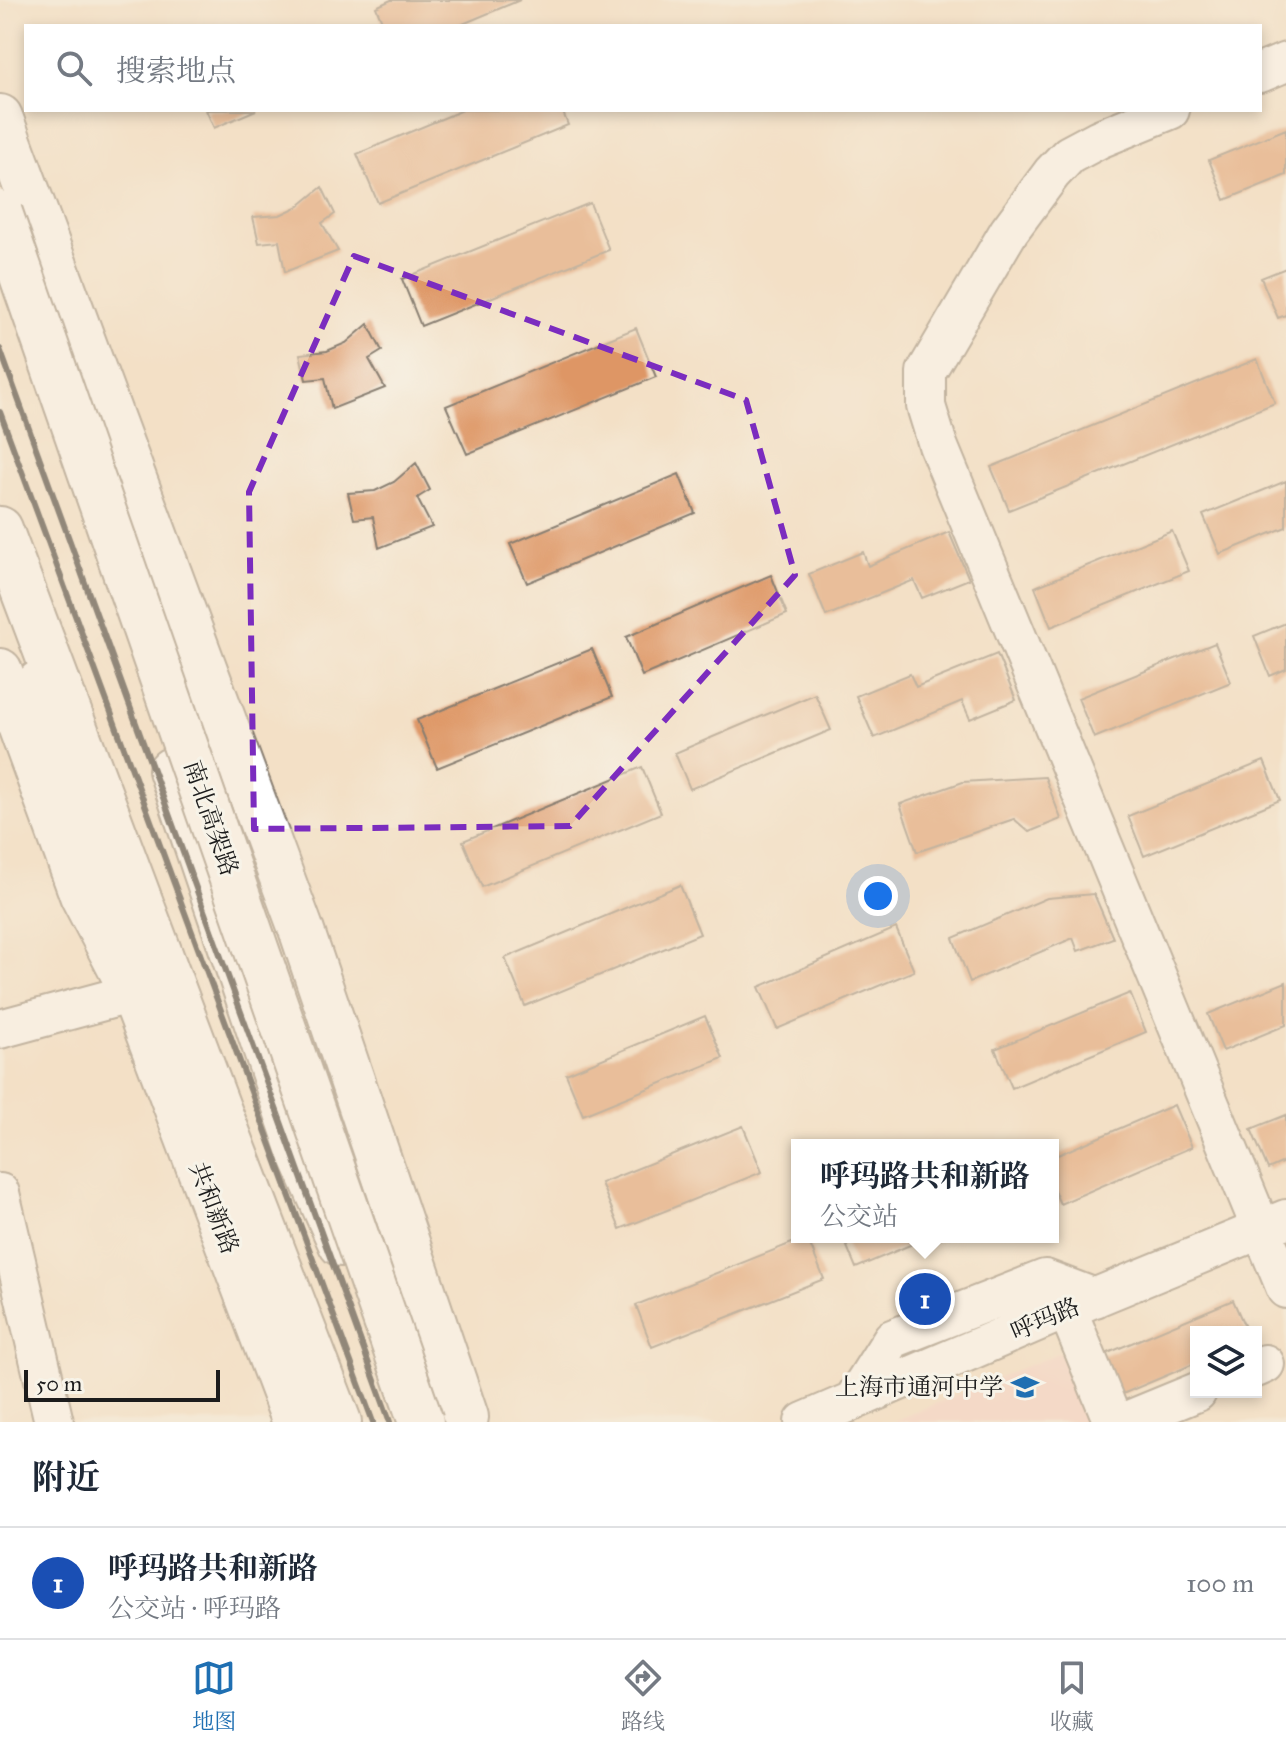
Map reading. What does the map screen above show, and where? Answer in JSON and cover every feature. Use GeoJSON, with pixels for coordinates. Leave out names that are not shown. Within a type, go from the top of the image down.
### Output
{"type":"FeatureCollection","features":[{"type":"Feature","properties":{"kind":"main road"},"geometry":{"type":"LineString","coordinates":[[0,117],[301,929],[467,1420]]}},
{"type":"Feature","properties":{"kind":"main road","name":"南北高架路"},"geometry":{"type":"LineString","coordinates":[[0,213],[421,1422]]}},
{"type":"Feature","properties":{"kind":"main road"},"geometry":{"type":"LineString","coordinates":[[0,268],[301,1154],[379,1329],[422,1380],[467,1420]]}},
{"type":"Feature","properties":{"kind":"main road"},"geometry":{"type":"LineString","coordinates":[[0,529],[339,1422]]}},
{"type":"Feature","properties":{"kind":"main road"},"geometry":{"type":"LineString","coordinates":[[0,554],[133,993]]}},
{"type":"Feature","properties":{"kind":"main road"},"geometry":{"type":"LineString","coordinates":[[0,671],[82,895],[133,993]]}},
{"type":"Feature","properties":{"kind":"main road","name":"共和新路"},"geometry":{"type":"LineString","coordinates":[[133,993],[295,1422]]}},
{"type":"Feature","properties":{"kind":"street"},"geometry":{"type":"LineString","coordinates":[[1262,72],[1286,62]]}},
{"type":"Feature","properties":{"kind":"street"},"geometry":{"type":"LineString","coordinates":[[1165,112],[1069,155],[1052,173],[1009,231],[926,372],[926,406],[950,474],[1274,1224],[1286,1289]]}},
{"type":"Feature","properties":{"kind":"street"},"geometry":{"type":"LineString","coordinates":[[0,1029],[133,993]]}},
{"type":"Feature","properties":{"kind":"street"},"geometry":{"type":"LineString","coordinates":[[0,1193],[54,1422]]}},
{"type":"Feature","properties":{"kind":"street","name":"呼玛路"},"geometry":{"type":"LineString","coordinates":[[1081,1304],[1274,1224]]}},
{"type":"Feature","properties":{"kind":"street"},"geometry":{"type":"LineString","coordinates":[[804,1422],[853,1401],[892,1339],[1045,1279],[1081,1304],[1113,1422]]}},
{"type":"Feature","properties":{"kind":"street"},"geometry":{"type":"LineString","coordinates":[[1124,1422],[1190,1395]]}},
{"type":"Feature","properties":{"kind":"highlighted area"},"geometry":{"type":"Polygon","coordinates":[[[354,256],[746,400],[795,575],[570,826],[254,829],[249,492],[354,256]]]}},
{"type":"Feature","properties":{"kind":"shaded area","name":"上海市通河中学"},"geometry":{"type":"Polygon","coordinates":[[[1060,1352],[1089,1422],[892,1422],[1060,1352]]]}},
{"type":"Feature","properties":{"kind":"building"},"geometry":{"type":"Polygon","coordinates":[[[391,0],[520,0],[463,24],[383,24],[376,7],[391,0]]]}},
{"type":"Feature","properties":{"kind":"building"},"geometry":{"type":"Polygon","coordinates":[[[207,112],[251,112],[214,128],[207,112]]]}},
{"type":"Feature","properties":{"kind":"building"},"geometry":{"type":"Polygon","coordinates":[[[458,112],[563,112],[568,125],[378,203],[357,154],[458,112]]]}},
{"type":"Feature","properties":{"kind":"building"},"geometry":{"type":"Polygon","coordinates":[[[1286,129],[1286,175],[1225,200],[1209,160],[1286,129]]]}},
{"type":"Feature","properties":{"kind":"building"},"geometry":{"type":"Polygon","coordinates":[[[322,187],[335,214],[322,223],[338,251],[285,272],[279,241],[259,243],[253,217],[280,215],[299,206],[322,187]]]}},
{"type":"Feature","properties":{"kind":"building"},"geometry":{"type":"Polygon","coordinates":[[[590,203],[609,250],[421,326],[402,279],[590,203]]]}},
{"type":"Feature","properties":{"kind":"building"},"geometry":{"type":"Polygon","coordinates":[[[1286,268],[1286,315],[1278,318],[1261,278],[1286,268]]]}},
{"type":"Feature","properties":{"kind":"building"},"geometry":{"type":"Polygon","coordinates":[[[368,324],[382,351],[369,359],[385,388],[332,409],[325,378],[306,380],[300,354],[327,351],[346,343],[368,324]]]}},
{"type":"Feature","properties":{"kind":"building"},"geometry":{"type":"Polygon","coordinates":[[[636,328],[656,377],[467,454],[446,406],[636,328]]]}},
{"type":"Feature","properties":{"kind":"building"},"geometry":{"type":"Polygon","coordinates":[[[1257,359],[1275,403],[1009,510],[991,467],[1257,359]]]}},
{"type":"Feature","properties":{"kind":"building"},"geometry":{"type":"Polygon","coordinates":[[[416,463],[430,490],[417,498],[432,527],[379,548],[373,517],[354,519],[348,493],[375,491],[394,482],[416,463]]]}},
{"type":"Feature","properties":{"kind":"building"},"geometry":{"type":"Polygon","coordinates":[[[679,474],[695,513],[527,583],[510,544],[679,474]]]}},
{"type":"Feature","properties":{"kind":"building"},"geometry":{"type":"Polygon","coordinates":[[[1286,481],[1286,527],[1220,554],[1203,515],[1286,481]]]}},
{"type":"Feature","properties":{"kind":"building"},"geometry":{"type":"Polygon","coordinates":[[[1172,531],[1189,571],[1051,627],[1035,587],[1172,531]]]}},
{"type":"Feature","properties":{"kind":"building"},"geometry":{"type":"Polygon","coordinates":[[[949,532],[969,579],[922,598],[914,580],[826,616],[809,574],[863,552],[868,566],[949,532]]]}},
{"type":"Feature","properties":{"kind":"building"},"geometry":{"type":"Polygon","coordinates":[[[771,575],[787,614],[642,676],[626,637],[771,575]]]}},
{"type":"Feature","properties":{"kind":"building"},"geometry":{"type":"Polygon","coordinates":[[[1286,623],[1286,669],[1270,676],[1254,636],[1286,623]]]}},
{"type":"Feature","properties":{"kind":"building"},"geometry":{"type":"Polygon","coordinates":[[[1215,643],[1231,682],[1094,738],[1078,698],[1215,643]]]}},
{"type":"Feature","properties":{"kind":"building"},"geometry":{"type":"Polygon","coordinates":[[[592,649],[612,697],[437,768],[417,720],[592,649]]]}},
{"type":"Feature","properties":{"kind":"building"},"geometry":{"type":"Polygon","coordinates":[[[997,654],[1016,700],[970,719],[962,701],[874,738],[856,696],[910,674],[916,687],[997,654]]]}},
{"type":"Feature","properties":{"kind":"building"},"geometry":{"type":"Polygon","coordinates":[[[815,694],[831,730],[690,789],[675,753],[815,694]]]}},
{"type":"Feature","properties":{"kind":"building"},"geometry":{"type":"Polygon","coordinates":[[[1264,761],[1280,800],[1144,856],[1128,816],[1264,761]]]}},
{"type":"Feature","properties":{"kind":"building"},"geometry":{"type":"Polygon","coordinates":[[[642,767],[661,813],[482,887],[463,841],[642,767]]]}},
{"type":"Feature","properties":{"kind":"building"},"geometry":{"type":"Polygon","coordinates":[[[1045,777],[1061,819],[1029,832],[1014,819],[917,852],[900,804],[963,782],[1045,777]]]}},
{"type":"Feature","properties":{"kind":"building"},"geometry":{"type":"Polygon","coordinates":[[[680,885],[700,934],[525,1006],[505,958],[680,885]]]}},
{"type":"Feature","properties":{"kind":"building"},"geometry":{"type":"Polygon","coordinates":[[[1094,894],[1113,938],[1078,951],[1073,938],[970,982],[953,938],[1047,898],[1094,894]]]}},
{"type":"Feature","properties":{"kind":"building"},"geometry":{"type":"Polygon","coordinates":[[[896,928],[914,971],[777,1029],[759,987],[896,928]]]}},
{"type":"Feature","properties":{"kind":"building"},"geometry":{"type":"Polygon","coordinates":[[[1286,982],[1286,1025],[1223,1051],[1208,1014],[1286,982]]]}},
{"type":"Feature","properties":{"kind":"building"},"geometry":{"type":"Polygon","coordinates":[[[1130,993],[1146,1032],[1012,1088],[995,1049],[1130,993]]]}},
{"type":"Feature","properties":{"kind":"building"},"geometry":{"type":"Polygon","coordinates":[[[705,1016],[723,1058],[583,1115],[566,1074],[705,1016]]]}},
{"type":"Feature","properties":{"kind":"building"},"geometry":{"type":"Polygon","coordinates":[[[1174,1105],[1192,1147],[1060,1204],[1059,1154],[1174,1105]]]}},
{"type":"Feature","properties":{"kind":"building"},"geometry":{"type":"Polygon","coordinates":[[[1286,1115],[1286,1161],[1268,1169],[1251,1129],[1286,1115]]]}},
{"type":"Feature","properties":{"kind":"building"},"geometry":{"type":"Polygon","coordinates":[[[743,1126],[762,1172],[620,1229],[601,1183],[743,1126]]]}},
{"type":"Feature","properties":{"kind":"building"},"geometry":{"type":"Polygon","coordinates":[[[792,1243],[809,1243],[824,1279],[652,1347],[636,1305],[792,1243]]]}},
{"type":"Feature","properties":{"kind":"building"},"geometry":{"type":"Polygon","coordinates":[[[846,1243],[915,1243],[856,1268],[846,1243]]]}},
{"type":"Feature","properties":{"kind":"building"},"geometry":{"type":"Polygon","coordinates":[[[1233,1300],[1244,1326],[1190,1326],[1190,1366],[1113,1398],[1096,1358],[1233,1300]]]}},
{"type":"Feature","properties":{"kind":"railway"},"geometry":{"type":"LineString","coordinates":[[0,349],[390,1422]]}},
{"type":"Feature","properties":{"kind":"railway"},"geometry":{"type":"LineString","coordinates":[[0,412],[373,1422]]}},
{"type":"Feature","properties":{"kind":"place","name":"呼玛路共和新路"},"geometry":{"type":"Point","coordinates":[925,1299]}},
{"type":"Feature","properties":{"kind":"place","name":"上海市通河中学"},"geometry":{"type":"Point","coordinates":[1025,1387]}}]}
